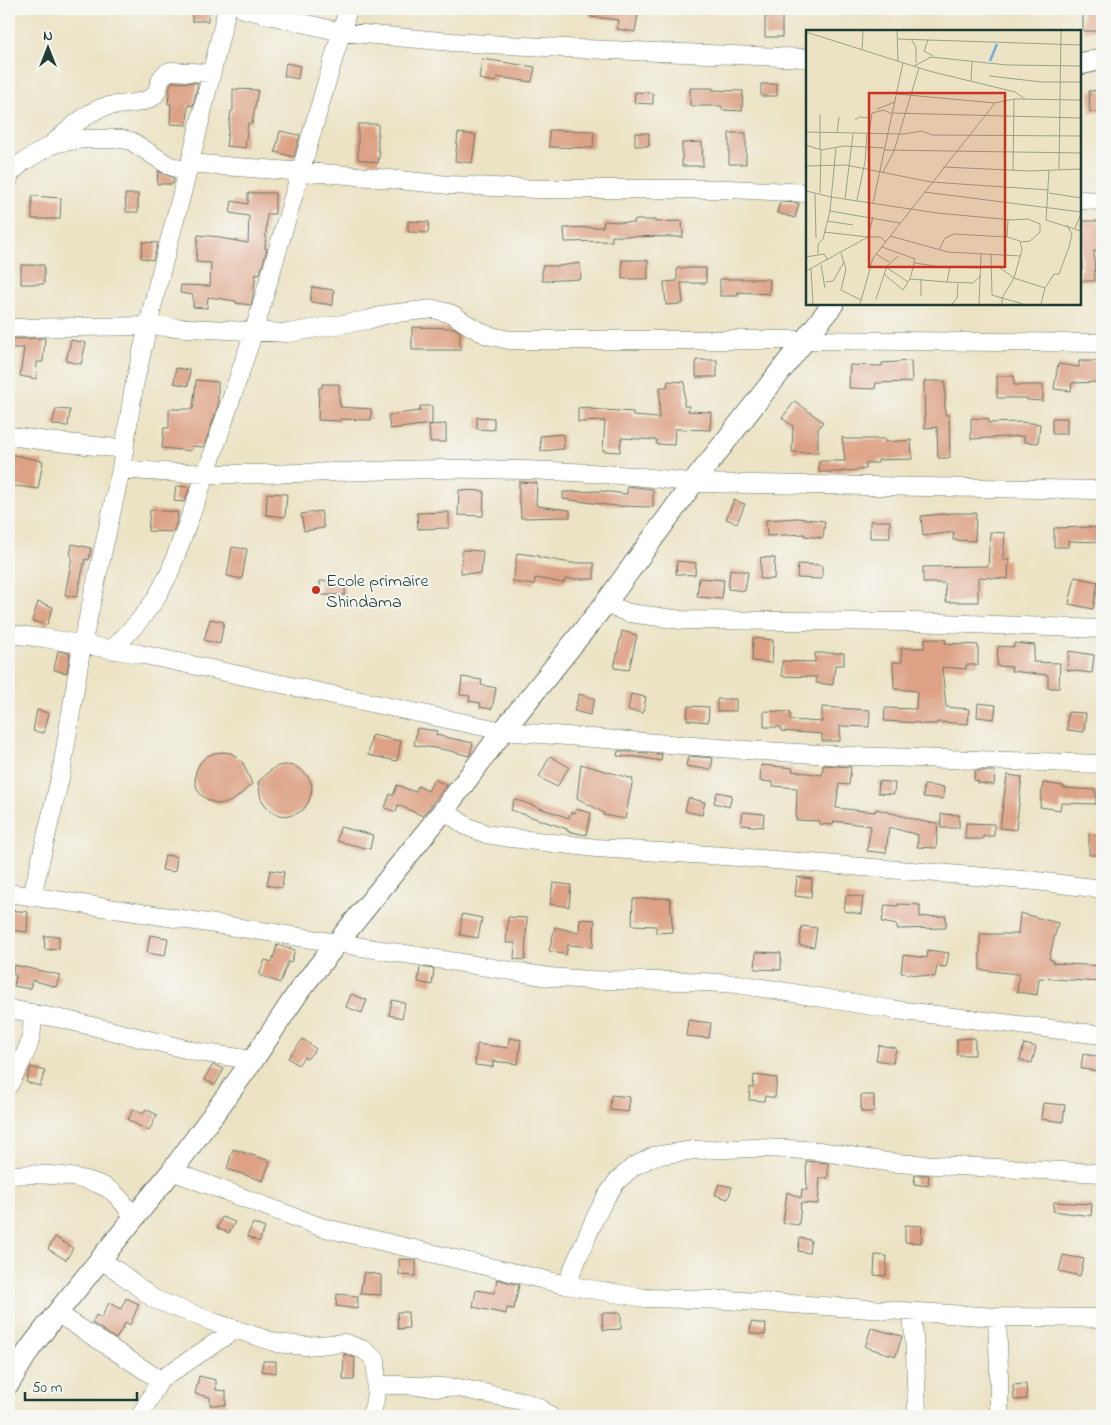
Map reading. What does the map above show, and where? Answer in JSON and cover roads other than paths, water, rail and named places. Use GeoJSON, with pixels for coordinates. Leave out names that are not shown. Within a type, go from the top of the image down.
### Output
{"type":"FeatureCollection","features":[{"type":"Feature","properties":{"kind":"street"},"geometry":{"type":"LineString","coordinates":[[32,896],[61,774],[82,645],[122,469],[134,386],[227,9]]}},
{"type":"Feature","properties":{"kind":"street"},"geometry":{"type":"LineString","coordinates":[[243,9],[341,32],[452,42],[806,58]]}},
{"type":"Feature","properties":{"kind":"street"},"geometry":{"type":"LineString","coordinates":[[112,650],[139,621],[155,600],[169,574],[206,474],[254,331],[348,9]]}},
{"type":"Feature","properties":{"kind":"street"},"geometry":{"type":"LineString","coordinates":[[1081,64],[1102,59]]}},
{"type":"Feature","properties":{"kind":"street"},"geometry":{"type":"LineString","coordinates":[[9,179],[10,174],[23,162],[51,145],[74,125],[100,108],[138,103],[152,98],[157,92],[161,78],[166,73],[170,71],[211,73]]}},
{"type":"Feature","properties":{"kind":"street"},"geometry":{"type":"LineString","coordinates":[[51,145],[76,140],[122,139],[136,144],[168,165],[348,174],[449,185],[528,188],[730,189],[806,193]]}},
{"type":"Feature","properties":{"kind":"street"},"geometry":{"type":"LineString","coordinates":[[1081,200],[1102,201]]}},
{"type":"Feature","properties":{"kind":"street"},"geometry":{"type":"LineString","coordinates":[[9,1383],[29,1350],[57,1313],[172,1172],[253,1060],[301,988],[444,810],[502,731],[605,604],[693,483],[833,305]]}},
{"type":"Feature","properties":{"kind":"street"},"geometry":{"type":"LineString","coordinates":[[9,328],[149,326],[288,333],[314,330],[388,314],[434,309],[452,314],[487,335],[509,340],[1102,343]]}},
{"type":"Feature","properties":{"kind":"street"},"geometry":{"type":"LineString","coordinates":[[9,436],[125,449]]}},
{"type":"Feature","properties":{"kind":"street"},"geometry":{"type":"LineString","coordinates":[[122,469],[164,473],[252,475],[502,469],[632,475],[693,483],[1102,490]]}},
{"type":"Feature","properties":{"kind":"street"},"geometry":{"type":"LineString","coordinates":[[605,604],[630,613],[682,620],[912,622],[1102,629]]}},
{"type":"Feature","properties":{"kind":"street"},"geometry":{"type":"LineString","coordinates":[[9,634],[140,654],[502,731],[832,755],[1102,764]]}},
{"type":"Feature","properties":{"kind":"street"},"geometry":{"type":"LineString","coordinates":[[444,810],[466,826],[486,834],[511,838],[596,848],[724,856],[1026,880],[1102,889]]}},
{"type":"Feature","properties":{"kind":"street"},"geometry":{"type":"LineString","coordinates":[[9,893],[549,977],[589,980],[685,981],[738,984],[896,1010],[1102,1034]]}},
{"type":"Feature","properties":{"kind":"street"},"geometry":{"type":"LineString","coordinates":[[9,1009],[68,1020],[198,1052],[253,1060]]}},
{"type":"Feature","properties":{"kind":"street"},"geometry":{"type":"LineString","coordinates":[[9,1085],[31,1040],[33,1030],[32,1013]]}},
{"type":"Feature","properties":{"kind":"street"},"geometry":{"type":"LineString","coordinates":[[566,1285],[606,1197],[617,1181],[633,1167],[654,1156],[694,1150],[788,1149],[828,1152],[893,1163],[1102,1173]]}},
{"type":"Feature","properties":{"kind":"street"},"geometry":{"type":"LineString","coordinates":[[172,1172],[321,1227],[566,1285],[645,1298],[745,1301],[998,1317],[1102,1318]]}},
{"type":"Feature","properties":{"kind":"street"},"geometry":{"type":"LineString","coordinates":[[9,1175],[54,1175],[85,1180],[101,1185],[113,1192],[123,1202],[134,1218]]}},
{"type":"Feature","properties":{"kind":"street"},"geometry":{"type":"LineString","coordinates":[[101,1260],[120,1272],[154,1299],[216,1323],[277,1343],[305,1346],[345,1343],[364,1350],[376,1360],[376,1385],[370,1416]]}},
{"type":"Feature","properties":{"kind":"street"},"geometry":{"type":"LineString","coordinates":[[57,1313],[160,1380]]}},
{"type":"Feature","properties":{"kind":"street"},"geometry":{"type":"LineString","coordinates":[[912,1313],[917,1416]]}},
{"type":"Feature","properties":{"kind":"street"},"geometry":{"type":"LineString","coordinates":[[998,1317],[998,1416]]}},
{"type":"Feature","properties":{"kind":"street"},"geometry":{"type":"LineString","coordinates":[[140,1416],[160,1380],[236,1329]]}},
{"type":"Feature","properties":{"kind":"street"},"geometry":{"type":"LineString","coordinates":[[376,1385],[459,1388],[522,1401],[540,1408],[550,1416]]}},
{"type":"Feature","properties":{"kind":"place","name":"Ecole primaire Shindama"},"geometry":{"type":"Point","coordinates":[316,590]}}]}
